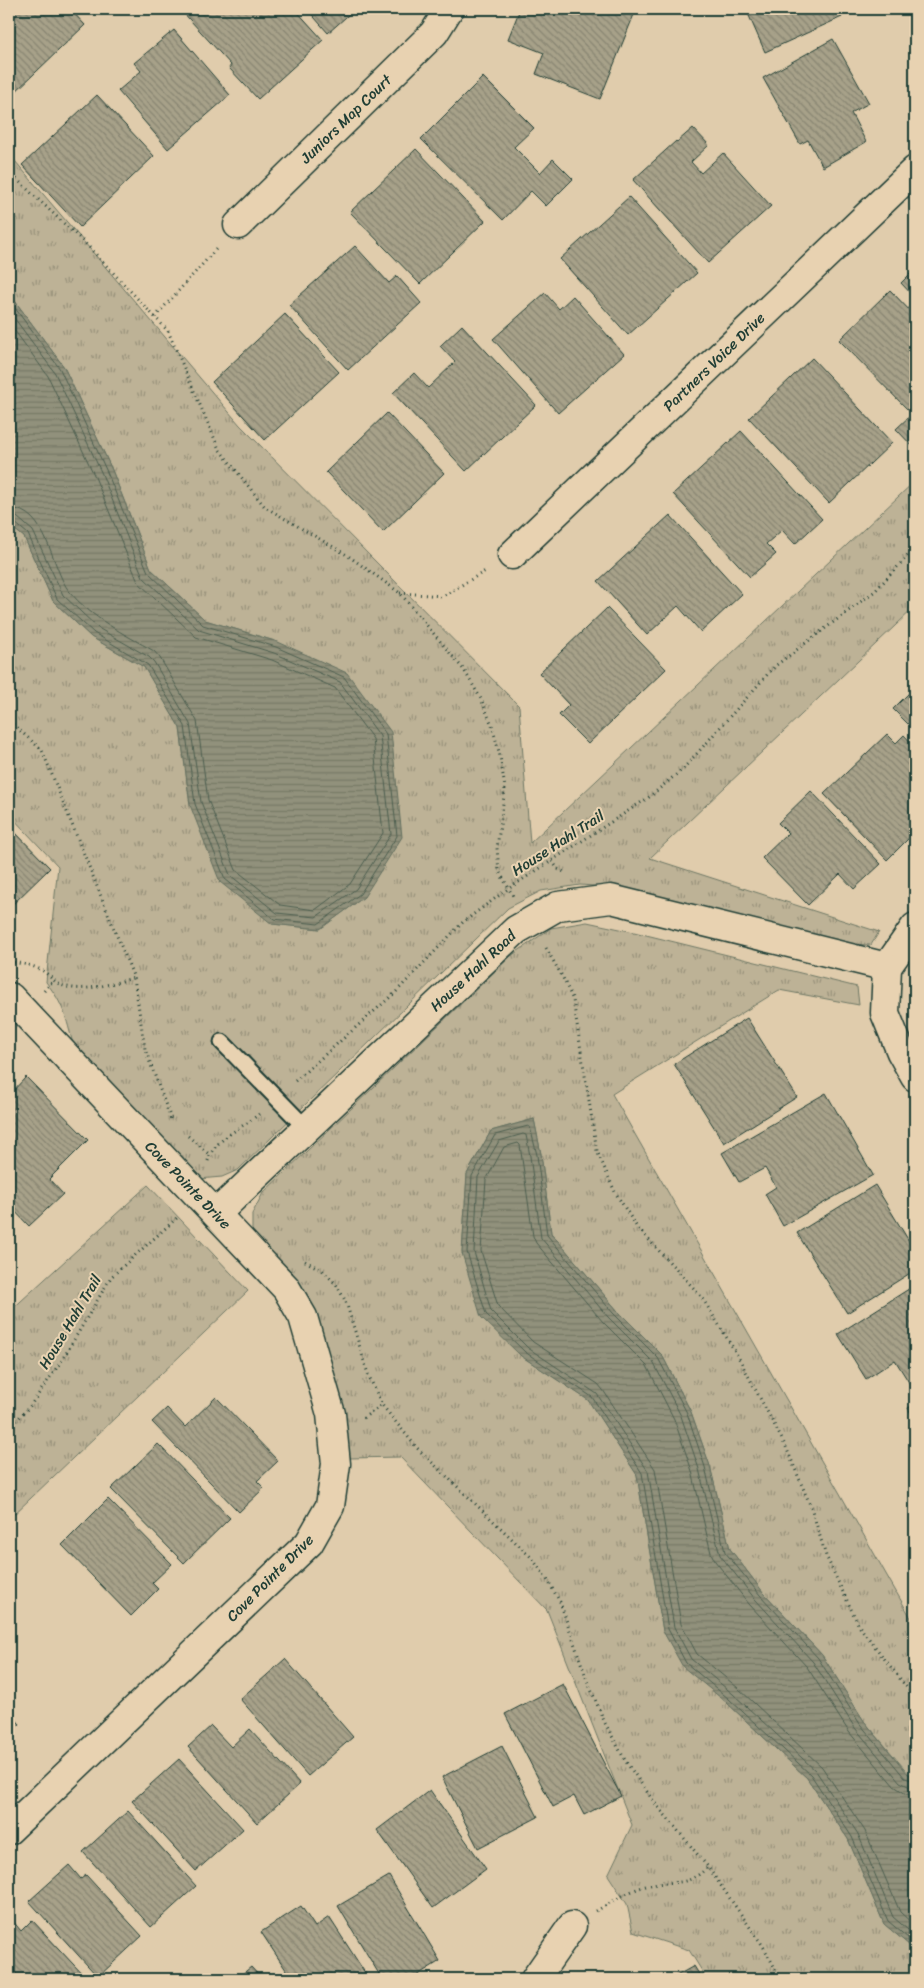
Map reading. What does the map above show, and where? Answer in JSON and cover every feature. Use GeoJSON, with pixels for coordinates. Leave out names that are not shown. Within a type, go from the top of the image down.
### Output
{"type":"FeatureCollection","features":[{"type":"Feature","properties":{"kind":"street","name":"Juniors Map Court"},"geometry":{"type":"LineString","coordinates":[[238,225],[434,33],[449,9]]}},
{"type":"Feature","properties":{"kind":"street","name":"Partners Voice Drive"},"geometry":{"type":"LineString","coordinates":[[512,555],[915,170]]}},
{"type":"Feature","properties":{"kind":"street","name":"House Hahl Road"},"geometry":{"type":"LineString","coordinates":[[216,1214],[516,930],[558,906],[611,899],[887,967]]}},
{"type":"Feature","properties":{"kind":"street"},"geometry":{"type":"LineString","coordinates":[[915,927],[887,967],[886,1013],[901,1052],[915,1077]]}},
{"type":"Feature","properties":{"kind":"street","name":"Cove Pointe Drive"},"geometry":{"type":"LineString","coordinates":[[9,998],[286,1288],[303,1316],[331,1414],[336,1464],[330,1506],[309,1543],[9,1830]]}},
{"type":"Feature","properties":{"kind":"street"},"geometry":{"type":"LineString","coordinates":[[535,1979],[572,1926]]}},
{"type":"Feature","properties":{"kind":"lane"},"geometry":{"type":"LineString","coordinates":[[222,1042],[306,1128]]}},
{"type":"Feature","properties":{"kind":"path"},"geometry":{"type":"LineString","coordinates":[[155,317],[238,225]]}},
{"type":"Feature","properties":{"kind":"path","name":"House Hahl Trail"},"geometry":{"type":"LineString","coordinates":[[180,1130],[210,1156],[219,1142],[246,1125],[277,1099],[315,1062],[396,992],[463,922],[508,888],[648,798],[683,769],[775,666],[875,591],[915,548]]}},
{"type":"Feature","properties":{"kind":"path"},"geometry":{"type":"LineString","coordinates":[[400,593],[443,596],[512,555]]}},
{"type":"Feature","properties":{"kind":"path"},"geometry":{"type":"LineString","coordinates":[[9,721],[42,750],[134,978],[145,1049],[173,1124]]}},
{"type":"Feature","properties":{"kind":"path"},"geometry":{"type":"LineString","coordinates":[[9,962],[42,970],[61,985],[76,988],[93,987],[134,978]]}},
{"type":"Feature","properties":{"kind":"path","name":"House Hahl Trail"},"geometry":{"type":"LineString","coordinates":[[9,1428],[30,1406],[61,1362],[111,1277],[181,1214]]}},
{"type":"Feature","properties":{"kind":"path"},"geometry":{"type":"LineString","coordinates":[[302,1260],[322,1270],[336,1284],[346,1302],[368,1374],[382,1405],[417,1448],[532,1558],[548,1579],[560,1602],[604,1723],[626,1762],[654,1804],[708,1866],[763,1946],[781,1979]]}},
{"type":"Feature","properties":{"kind":"path"},"geometry":{"type":"LineString","coordinates":[[572,1926],[628,1892],[645,1886],[685,1882],[697,1877],[708,1866]]}},
{"type":"Feature","properties":{"kind":"green space"},"geometry":{"type":"Polygon","coordinates":[[[9,154],[240,425],[519,706],[530,843],[915,481],[915,607],[650,858],[879,932],[871,945],[844,944],[621,888],[580,885],[541,891],[508,908],[238,1170],[222,1177],[199,1179],[73,1044],[64,1012],[46,982],[58,866],[9,814],[9,525],[24,537],[53,601],[91,637],[144,667],[180,728],[190,805],[272,924],[320,929],[364,897],[278,642],[205,620],[151,569],[112,470],[64,367],[9,293],[9,154]]]}},
{"type":"Feature","properties":{"kind":"green space"},"geometry":{"type":"Polygon","coordinates":[[[587,922],[857,987],[859,1005],[779,990],[612,1094],[915,1625],[915,1777],[909,1774],[864,1721],[822,1655],[763,1592],[730,1549],[710,1466],[691,1412],[662,1355],[617,1310],[551,1233],[541,1154],[534,1119],[491,1131],[467,1174],[462,1253],[521,1356],[588,1400],[637,1475],[663,1631],[683,1666],[726,1702],[807,1778],[848,1839],[884,1924],[915,1950],[915,1979],[707,1979],[689,1950],[633,1932],[627,1904],[608,1875],[632,1825],[547,1610],[400,1457],[350,1458],[336,1381],[311,1310],[252,1238],[252,1214],[263,1193],[511,956],[551,928],[587,922]]]}},
{"type":"Feature","properties":{"kind":"green space"},"geometry":{"type":"Polygon","coordinates":[[[148,1185],[248,1291],[9,1519],[9,1312],[148,1185]]]}},
{"type":"Feature","properties":{"kind":"water"},"geometry":{"type":"Polygon","coordinates":[[[9,293],[64,367],[112,470],[151,569],[205,620],[278,642],[347,673],[391,732],[402,837],[364,897],[320,929],[272,924],[220,882],[190,805],[180,728],[144,667],[91,637],[53,601],[24,537],[9,525],[9,293]]]}},
{"type":"Feature","properties":{"kind":"water"},"geometry":{"type":"Polygon","coordinates":[[[534,1119],[541,1154],[551,1233],[617,1310],[662,1355],[691,1412],[710,1466],[730,1549],[763,1592],[822,1655],[864,1721],[908,1774],[915,1777],[915,1950],[884,1924],[848,1839],[807,1778],[726,1702],[683,1667],[663,1631],[637,1475],[588,1400],[521,1356],[481,1317],[462,1253],[467,1174],[491,1131],[534,1119]]]}},
{"type":"Feature","properties":{"kind":"building"},"geometry":{"type":"Polygon","coordinates":[[[9,9],[70,9],[85,25],[11,96],[9,93],[9,9]]]}},
{"type":"Feature","properties":{"kind":"building"},"geometry":{"type":"Polygon","coordinates":[[[180,9],[295,9],[323,40],[258,99],[229,68],[231,65],[180,9]]]}},
{"type":"Feature","properties":{"kind":"building"},"geometry":{"type":"Polygon","coordinates":[[[307,9],[355,9],[328,33],[307,9]]]}},
{"type":"Feature","properties":{"kind":"building"},"geometry":{"type":"Polygon","coordinates":[[[520,9],[627,9],[635,12],[600,99],[536,74],[544,53],[508,39],[520,9]]]}},
{"type":"Feature","properties":{"kind":"building"},"geometry":{"type":"Polygon","coordinates":[[[746,9],[838,9],[842,17],[765,52],[746,9]]]}},
{"type":"Feature","properties":{"kind":"building"},"geometry":{"type":"Polygon","coordinates":[[[174,30],[230,95],[168,149],[118,91],[141,71],[134,63],[174,30]]]}},
{"type":"Feature","properties":{"kind":"building"},"geometry":{"type":"Polygon","coordinates":[[[833,39],[869,103],[851,113],[866,142],[823,167],[808,140],[800,144],[763,78],[833,39]]]}},
{"type":"Feature","properties":{"kind":"building"},"geometry":{"type":"Polygon","coordinates":[[[483,77],[534,128],[514,147],[540,173],[553,159],[573,179],[546,206],[531,191],[503,220],[421,139],[483,77]]]}},
{"type":"Feature","properties":{"kind":"building"},"geometry":{"type":"Polygon","coordinates":[[[97,95],[154,156],[80,227],[22,165],[97,95]]]}},
{"type":"Feature","properties":{"kind":"building"},"geometry":{"type":"Polygon","coordinates":[[[693,128],[709,145],[691,162],[701,173],[723,153],[771,206],[708,263],[633,180],[693,128]]]}},
{"type":"Feature","properties":{"kind":"building"},"geometry":{"type":"Polygon","coordinates":[[[416,149],[485,221],[420,284],[350,212],[416,149]]]}},
{"type":"Feature","properties":{"kind":"building"},"geometry":{"type":"Polygon","coordinates":[[[629,197],[697,273],[628,335],[560,259],[629,197]]]}},
{"type":"Feature","properties":{"kind":"building"},"geometry":{"type":"Polygon","coordinates":[[[355,246],[389,283],[397,276],[421,303],[348,370],[289,305],[355,246]]]}},
{"type":"Feature","properties":{"kind":"building"},"geometry":{"type":"Polygon","coordinates":[[[915,269],[915,298],[901,283],[915,269]]]}},
{"type":"Feature","properties":{"kind":"building"},"geometry":{"type":"Polygon","coordinates":[[[890,290],[915,316],[915,449],[896,429],[912,414],[839,340],[890,290]]]}},
{"type":"Feature","properties":{"kind":"building"},"geometry":{"type":"Polygon","coordinates":[[[545,293],[559,309],[573,296],[624,354],[558,413],[493,339],[545,293]]]}},
{"type":"Feature","properties":{"kind":"building"},"geometry":{"type":"Polygon","coordinates":[[[285,314],[339,372],[265,440],[212,382],[285,314]]]}},
{"type":"Feature","properties":{"kind":"building"},"geometry":{"type":"Polygon","coordinates":[[[462,325],[536,405],[466,471],[393,393],[414,373],[428,388],[455,362],[440,346],[462,325]]]}},
{"type":"Feature","properties":{"kind":"building"},"geometry":{"type":"Polygon","coordinates":[[[812,358],[892,443],[829,503],[749,418],[812,358]]]}},
{"type":"Feature","properties":{"kind":"building"},"geometry":{"type":"Polygon","coordinates":[[[387,413],[444,473],[383,532],[326,472],[387,413]]]}},
{"type":"Feature","properties":{"kind":"building"},"geometry":{"type":"Polygon","coordinates":[[[741,431],[822,519],[795,544],[782,530],[766,544],[776,554],[750,577],[673,494],[741,431]]]}},
{"type":"Feature","properties":{"kind":"building"},"geometry":{"type":"Polygon","coordinates":[[[670,515],[742,594],[701,632],[678,606],[647,635],[598,581],[670,515]]]}},
{"type":"Feature","properties":{"kind":"building"},"geometry":{"type":"Polygon","coordinates":[[[607,608],[666,669],[588,744],[559,715],[569,705],[539,673],[607,608]]]}},
{"type":"Feature","properties":{"kind":"building"},"geometry":{"type":"Polygon","coordinates":[[[915,687],[915,731],[893,709],[915,687]]]}},
{"type":"Feature","properties":{"kind":"building"},"geometry":{"type":"Polygon","coordinates":[[[887,734],[896,743],[904,735],[915,747],[915,832],[887,860],[824,794],[887,734]]]}},
{"type":"Feature","properties":{"kind":"building"},"geometry":{"type":"Polygon","coordinates":[[[811,791],[881,864],[854,889],[840,874],[808,905],[762,858],[788,833],[778,823],[811,791]]]}},
{"type":"Feature","properties":{"kind":"building"},"geometry":{"type":"Polygon","coordinates":[[[9,826],[50,868],[9,908],[9,826]]]}},
{"type":"Feature","properties":{"kind":"building"},"geometry":{"type":"Polygon","coordinates":[[[747,1018],[797,1097],[724,1143],[674,1064],[747,1018]]]}},
{"type":"Feature","properties":{"kind":"building"},"geometry":{"type":"Polygon","coordinates":[[[26,1077],[88,1140],[49,1179],[63,1194],[29,1226],[9,1205],[9,1095],[26,1077]]]}},
{"type":"Feature","properties":{"kind":"building"},"geometry":{"type":"Polygon","coordinates":[[[826,1093],[873,1175],[783,1226],[765,1194],[776,1187],[765,1168],[739,1182],[722,1153],[826,1093]]]}},
{"type":"Feature","properties":{"kind":"building"},"geometry":{"type":"Polygon","coordinates":[[[875,1185],[915,1251],[915,1270],[847,1313],[797,1233],[875,1185]]]}},
{"type":"Feature","properties":{"kind":"building"},"geometry":{"type":"Polygon","coordinates":[[[915,1285],[915,1392],[895,1360],[866,1379],[838,1334],[915,1285]]]}},
{"type":"Feature","properties":{"kind":"building"},"geometry":{"type":"Polygon","coordinates":[[[216,1397],[278,1461],[257,1481],[264,1488],[239,1512],[152,1422],[167,1408],[185,1427],[216,1397]]]}},
{"type":"Feature","properties":{"kind":"building"},"geometry":{"type":"Polygon","coordinates":[[[915,1404],[915,1421],[908,1408],[915,1404]]]}},
{"type":"Feature","properties":{"kind":"building"},"geometry":{"type":"Polygon","coordinates":[[[158,1444],[230,1518],[184,1563],[111,1489],[158,1444]]]}},
{"type":"Feature","properties":{"kind":"building"},"geometry":{"type":"Polygon","coordinates":[[[108,1499],[172,1564],[152,1583],[158,1589],[131,1616],[62,1545],[108,1499]]]}},
{"type":"Feature","properties":{"kind":"building"},"geometry":{"type":"Polygon","coordinates":[[[285,1659],[353,1737],[308,1776],[240,1699],[285,1659]]]}},
{"type":"Feature","properties":{"kind":"building"},"geometry":{"type":"Polygon","coordinates":[[[563,1684],[621,1796],[584,1815],[574,1796],[553,1807],[505,1714],[563,1684]]]}},
{"type":"Feature","properties":{"kind":"building"},"geometry":{"type":"Polygon","coordinates":[[[9,1712],[20,1724],[9,1735],[9,1712]]]}},
{"type":"Feature","properties":{"kind":"building"},"geometry":{"type":"Polygon","coordinates":[[[211,1726],[231,1747],[250,1729],[300,1784],[257,1823],[188,1747],[211,1726]]]}},
{"type":"Feature","properties":{"kind":"building"},"geometry":{"type":"Polygon","coordinates":[[[502,1746],[538,1817],[478,1848],[442,1777],[502,1746]]]}},
{"type":"Feature","properties":{"kind":"building"},"geometry":{"type":"Polygon","coordinates":[[[179,1759],[243,1829],[196,1871],[132,1801],[179,1759]]]}},
{"type":"Feature","properties":{"kind":"building"},"geometry":{"type":"Polygon","coordinates":[[[430,1790],[486,1869],[433,1908],[377,1830],[430,1790]]]}},
{"type":"Feature","properties":{"kind":"building"},"geometry":{"type":"Polygon","coordinates":[[[128,1811],[196,1886],[151,1927],[83,1852],[128,1811]]]}},
{"type":"Feature","properties":{"kind":"building"},"geometry":{"type":"Polygon","coordinates":[[[69,1865],[81,1879],[86,1875],[142,1936],[98,1977],[29,1901],[69,1865]]]}},
{"type":"Feature","properties":{"kind":"building"},"geometry":{"type":"Polygon","coordinates":[[[389,1876],[440,1961],[411,1979],[382,1979],[338,1906],[389,1876]]]}},
{"type":"Feature","properties":{"kind":"building"},"geometry":{"type":"Polygon","coordinates":[[[301,1906],[315,1927],[329,1917],[369,1979],[292,1979],[261,1932],[301,1906]]]}},
{"type":"Feature","properties":{"kind":"building"},"geometry":{"type":"Polygon","coordinates":[[[12,1920],[21,1931],[32,1920],[87,1979],[9,1979],[9,1923],[12,1920]]]}},
{"type":"Feature","properties":{"kind":"building"},"geometry":{"type":"Polygon","coordinates":[[[694,1966],[702,1979],[671,1979],[694,1966]]]}},
{"type":"Feature","properties":{"kind":"building"},"geometry":{"type":"Polygon","coordinates":[[[251,1967],[262,1979],[236,1979],[251,1967]]]}}]}
